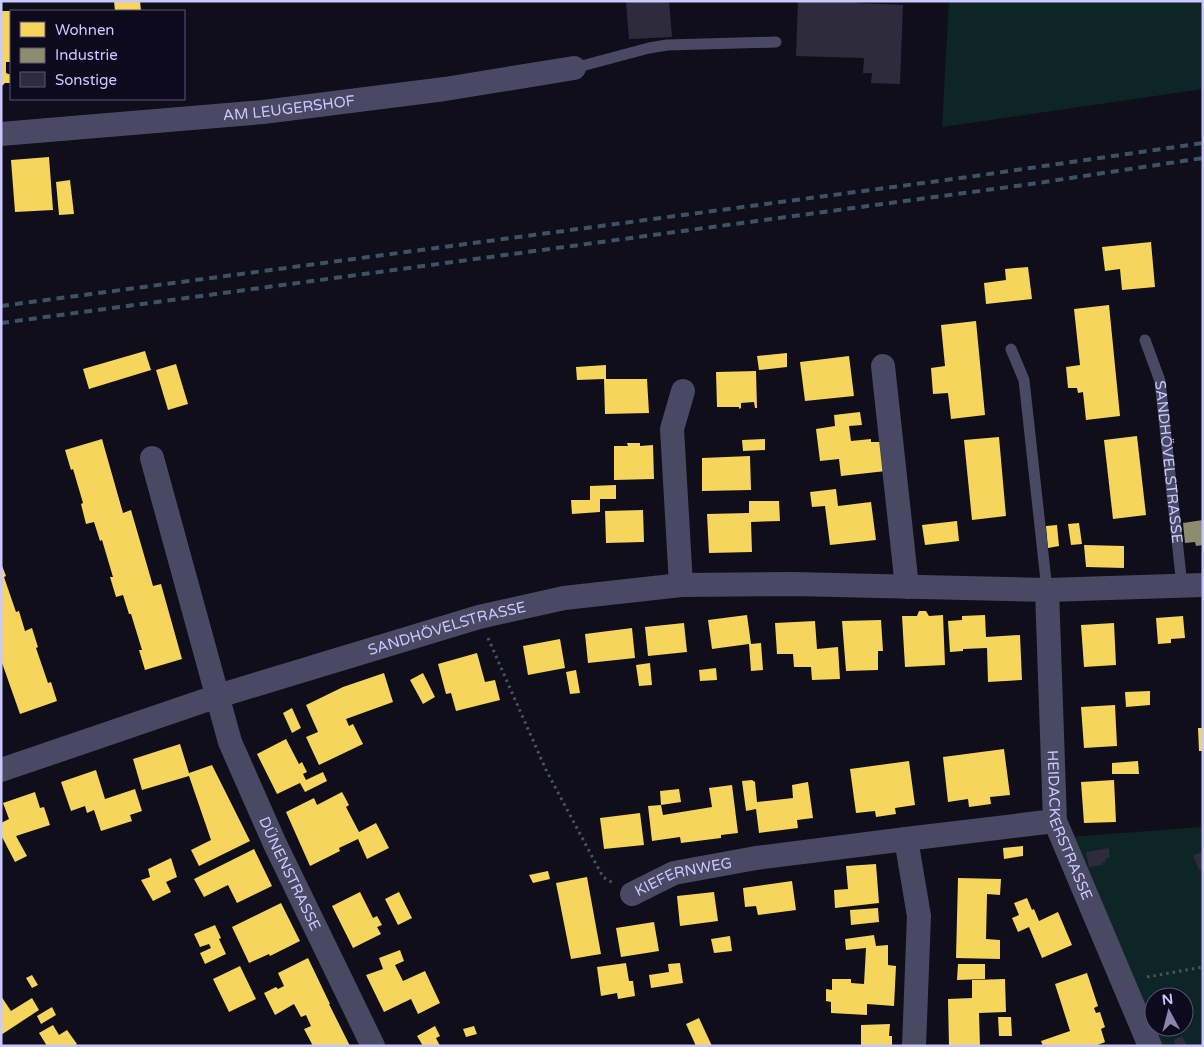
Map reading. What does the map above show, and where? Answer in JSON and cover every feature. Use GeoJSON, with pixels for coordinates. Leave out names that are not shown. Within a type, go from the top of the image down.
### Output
{"type":"FeatureCollection","features":[{"type":"Feature","properties":{"kind":"street","name":"AM LEUGERSHOF"},"geometry":{"type":"LineString","coordinates":[[1,134],[264,112],[444,89],[574,68]]}},
{"type":"Feature","properties":{"kind":"street"},"geometry":{"type":"LineString","coordinates":[[883,366],[907,587]]}},
{"type":"Feature","properties":{"kind":"street"},"geometry":{"type":"LineString","coordinates":[[681,585],[672,429],[683,391]]}},
{"type":"Feature","properties":{"kind":"street"},"geometry":{"type":"LineString","coordinates":[[152,458],[218,696]]}},
{"type":"Feature","properties":{"kind":"street","name":"SANDHÖVELSTRASSE"},"geometry":{"type":"LineString","coordinates":[[1,770],[218,696],[479,617],[564,598],[681,585],[793,584],[1047,590],[1192,585]]}},
{"type":"Feature","properties":{"kind":"street","name":"HEIDACKERSTRASSE"},"geometry":{"type":"LineString","coordinates":[[1047,590],[1055,821],[1150,1046]]}},
{"type":"Feature","properties":{"kind":"street","name":"DÜNENSTRASSE"},"geometry":{"type":"LineString","coordinates":[[218,696],[230,742],[275,844],[373,1046]]}},
{"type":"Feature","properties":{"kind":"street","name":"KIEFERNWEG"},"geometry":{"type":"LineString","coordinates":[[632,894],[674,873],[756,858],[1055,821]]}},
{"type":"Feature","properties":{"kind":"street"},"geometry":{"type":"LineString","coordinates":[[906,840],[919,916],[914,1046]]}},
{"type":"Feature","properties":{"kind":"lane"},"geometry":{"type":"LineString","coordinates":[[574,68],[667,45],[776,42]]}},
{"type":"Feature","properties":{"kind":"lane","name":"SANDHÖVELSTRASSE"},"geometry":{"type":"LineString","coordinates":[[1145,340],[1160,382],[1192,585]]}},
{"type":"Feature","properties":{"kind":"lane"},"geometry":{"type":"LineString","coordinates":[[1011,348],[1024,380],[1047,590]]}},
{"type":"Feature","properties":{"kind":"path","name":"KIEFERNWEG"},"geometry":{"type":"LineString","coordinates":[[479,617],[546,770],[603,878],[632,894]]}},
{"type":"Feature","properties":{"kind":"path"},"geometry":{"type":"LineString","coordinates":[[1123,981],[1203,966]]}},
{"type":"Feature","properties":{"kind":"green space"},"geometry":{"type":"Polygon","coordinates":[[[949,1],[1203,1],[1203,89],[942,127],[949,1]]]}},
{"type":"Feature","properties":{"kind":"green space"},"geometry":{"type":"Polygon","coordinates":[[[1203,827],[1203,1046],[1156,1046],[1152,1037],[1194,1037],[1194,987],[1144,987],[1144,1018],[1068,837],[1203,827]]]}},
{"type":"Feature","properties":{"kind":"building: Wohnen"},"geometry":{"type":"Polygon","coordinates":[[[114,1],[140,1],[141,10],[115,10],[114,1]]]}},
{"type":"Feature","properties":{"kind":"building: Wohnen"},"geometry":{"type":"Polygon","coordinates":[[[1,11],[10,11],[10,62],[6,62],[6,73],[10,75],[10,83],[5,83],[1,87],[1,11]]]}},
{"type":"Feature","properties":{"kind":"building: Wohnen"},"geometry":{"type":"Polygon","coordinates":[[[49,157],[53,210],[15,212],[11,160],[49,157]]]}},
{"type":"Feature","properties":{"kind":"building: Wohnen"},"geometry":{"type":"Polygon","coordinates":[[[70,180],[74,214],[59,215],[56,182],[70,180]]]}},
{"type":"Feature","properties":{"kind":"building: Wohnen"},"geometry":{"type":"Polygon","coordinates":[[[1151,242],[1155,287],[1122,290],[1120,269],[1105,271],[1102,247],[1151,242]]]}},
{"type":"Feature","properties":{"kind":"building: Wohnen"},"geometry":{"type":"Polygon","coordinates":[[[1028,267],[1032,299],[986,304],[984,283],[1006,280],[1005,269],[1028,267]]]}},
{"type":"Feature","properties":{"kind":"building: Wohnen"},"geometry":{"type":"Polygon","coordinates":[[[1109,305],[1120,416],[1086,420],[1083,392],[1078,393],[1077,388],[1068,388],[1066,367],[1080,365],[1074,309],[1109,305]]]}},
{"type":"Feature","properties":{"kind":"building: Wohnen"},"geometry":{"type":"Polygon","coordinates":[[[976,321],[985,415],[951,419],[948,393],[933,394],[931,368],[945,366],[941,325],[976,321]]]}},
{"type":"Feature","properties":{"kind":"building: Wohnen"},"geometry":{"type":"Polygon","coordinates":[[[145,351],[151,370],[89,389],[83,369],[145,351]]]}},
{"type":"Feature","properties":{"kind":"building: Wohnen"},"geometry":{"type":"Polygon","coordinates":[[[787,353],[787,367],[759,370],[757,356],[787,353]]]}},
{"type":"Feature","properties":{"kind":"building: Wohnen"},"geometry":{"type":"Polygon","coordinates":[[[849,356],[854,396],[805,401],[800,362],[849,356]]]}},
{"type":"Feature","properties":{"kind":"building: Wohnen"},"geometry":{"type":"Polygon","coordinates":[[[176,364],[188,404],[168,410],[156,370],[176,364]]]}},
{"type":"Feature","properties":{"kind":"building: Wohnen"},"geometry":{"type":"Polygon","coordinates":[[[606,365],[606,379],[647,379],[649,413],[605,414],[604,379],[577,380],[576,367],[606,365]]]}},
{"type":"Feature","properties":{"kind":"building: Wohnen"},"geometry":{"type":"Polygon","coordinates":[[[756,371],[757,408],[755,408],[754,402],[741,403],[741,408],[739,409],[739,407],[717,407],[716,372],[756,371]]]}},
{"type":"Feature","properties":{"kind":"building: Wohnen"},"geometry":{"type":"Polygon","coordinates":[[[860,412],[862,425],[849,426],[851,441],[871,439],[871,442],[882,442],[886,471],[841,476],[839,459],[820,461],[816,429],[835,426],[834,415],[860,412]]]}},
{"type":"Feature","properties":{"kind":"building: Wohnen"},"geometry":{"type":"Polygon","coordinates":[[[1137,436],[1146,515],[1113,519],[1104,440],[1137,436]]]}},
{"type":"Feature","properties":{"kind":"building: Wohnen"},"geometry":{"type":"Polygon","coordinates":[[[999,437],[1006,516],[972,520],[964,440],[999,437]]]}},
{"type":"Feature","properties":{"kind":"building: Wohnen"},"geometry":{"type":"Polygon","coordinates":[[[102,439],[123,513],[131,510],[153,586],[161,584],[182,659],[145,670],[139,650],[142,650],[131,614],[129,614],[123,595],[116,597],[110,577],[113,577],[102,540],[100,541],[94,522],[86,524],[81,504],[83,503],[65,450],[102,439]]]}},
{"type":"Feature","properties":{"kind":"building: Wohnen"},"geometry":{"type":"Polygon","coordinates":[[[765,439],[765,450],[743,451],[742,440],[765,439]]]}},
{"type":"Feature","properties":{"kind":"building: Wohnen"},"geometry":{"type":"Polygon","coordinates":[[[627,443],[640,443],[640,446],[653,445],[654,479],[614,480],[614,446],[628,446],[627,443]]]}},
{"type":"Feature","properties":{"kind":"building: Wohnen"},"geometry":{"type":"Polygon","coordinates":[[[750,456],[751,490],[702,491],[702,458],[750,456]]]}},
{"type":"Feature","properties":{"kind":"building: Wohnen"},"geometry":{"type":"Polygon","coordinates":[[[616,485],[616,499],[600,499],[600,512],[572,514],[571,500],[590,500],[590,486],[616,485]]]}},
{"type":"Feature","properties":{"kind":"building: Wohnen"},"geometry":{"type":"Polygon","coordinates":[[[836,489],[838,506],[871,502],[876,540],[830,545],[825,506],[812,507],[810,492],[836,489]]]}},
{"type":"Feature","properties":{"kind":"building: Wohnen"},"geometry":{"type":"Polygon","coordinates":[[[749,501],[779,501],[780,521],[751,522],[752,552],[709,553],[707,514],[749,513],[749,501]]]}},
{"type":"Feature","properties":{"kind":"building: Wohnen"},"geometry":{"type":"Polygon","coordinates":[[[643,510],[644,542],[606,543],[605,511],[643,510]]]}},
{"type":"Feature","properties":{"kind":"building: Wohnen"},"geometry":{"type":"Polygon","coordinates":[[[957,521],[959,541],[925,545],[922,525],[957,521]]]}},
{"type":"Feature","properties":{"kind":"building: Wohnen"},"geometry":{"type":"Polygon","coordinates":[[[1079,523],[1082,544],[1071,545],[1068,524],[1079,523]]]}},
{"type":"Feature","properties":{"kind":"building: Wohnen"},"geometry":{"type":"Polygon","coordinates":[[[1057,525],[1059,546],[1048,548],[1046,526],[1057,525]]]}},
{"type":"Feature","properties":{"kind":"building: Wohnen"},"geometry":{"type":"Polygon","coordinates":[[[1084,545],[1124,546],[1124,568],[1086,567],[1084,545]]]}},
{"type":"Feature","properties":{"kind":"building: Wohnen"},"geometry":{"type":"Polygon","coordinates":[[[1,563],[16,612],[19,611],[25,631],[32,628],[38,647],[36,648],[48,683],[51,682],[57,701],[20,714],[1,660],[1,563]]]}},
{"type":"Feature","properties":{"kind":"building: Wohnen"},"geometry":{"type":"Polygon","coordinates":[[[919,611],[926,611],[929,616],[943,615],[945,665],[905,667],[902,616],[917,616],[919,611]]]}},
{"type":"Feature","properties":{"kind":"building: Wohnen"},"geometry":{"type":"Polygon","coordinates":[[[747,615],[751,644],[761,643],[763,670],[751,671],[749,644],[712,649],[708,620],[747,615]]]}},
{"type":"Feature","properties":{"kind":"building: Wohnen"},"geometry":{"type":"Polygon","coordinates":[[[985,615],[986,637],[1020,635],[1022,680],[988,682],[987,648],[963,649],[963,651],[950,652],[948,621],[962,620],[962,616],[985,615]]]}},
{"type":"Feature","properties":{"kind":"building: Wohnen"},"geometry":{"type":"Polygon","coordinates":[[[1183,616],[1185,638],[1171,639],[1171,643],[1158,644],[1156,618],[1183,616]]]}},
{"type":"Feature","properties":{"kind":"building: Wohnen"},"geometry":{"type":"Polygon","coordinates":[[[881,620],[883,651],[878,651],[878,670],[846,671],[842,621],[881,620]]]}},
{"type":"Feature","properties":{"kind":"building: Wohnen"},"geometry":{"type":"Polygon","coordinates":[[[815,621],[817,649],[838,647],[840,679],[812,680],[811,667],[794,667],[793,654],[777,654],[775,623],[815,621]]]}},
{"type":"Feature","properties":{"kind":"building: Wohnen"},"geometry":{"type":"Polygon","coordinates":[[[684,623],[687,652],[648,656],[645,627],[684,623]]]}},
{"type":"Feature","properties":{"kind":"building: Wohnen"},"geometry":{"type":"Polygon","coordinates":[[[1114,623],[1116,665],[1084,667],[1081,625],[1114,623]]]}},
{"type":"Feature","properties":{"kind":"building: Wohnen"},"geometry":{"type":"Polygon","coordinates":[[[632,628],[635,658],[588,663],[585,634],[632,628]]]}},
{"type":"Feature","properties":{"kind":"building: Wohnen"},"geometry":{"type":"Polygon","coordinates":[[[560,639],[565,668],[528,675],[523,646],[560,639]]]}},
{"type":"Feature","properties":{"kind":"building: Wohnen"},"geometry":{"type":"Polygon","coordinates":[[[477,653],[485,682],[495,680],[500,700],[456,711],[451,693],[446,694],[438,664],[477,653]]]}},
{"type":"Feature","properties":{"kind":"building: Wohnen"},"geometry":{"type":"Polygon","coordinates":[[[650,663],[652,685],[639,686],[636,665],[650,663]]]}},
{"type":"Feature","properties":{"kind":"building: Wohnen"},"geometry":{"type":"Polygon","coordinates":[[[716,668],[717,680],[700,681],[699,670],[716,668]]]}},
{"type":"Feature","properties":{"kind":"building: Wohnen"},"geometry":{"type":"Polygon","coordinates":[[[576,670],[580,693],[570,694],[566,672],[576,670]]]}},
{"type":"Feature","properties":{"kind":"building: Wohnen"},"geometry":{"type":"Polygon","coordinates":[[[384,673],[393,702],[346,719],[349,726],[353,724],[363,744],[319,765],[306,737],[318,732],[306,705],[343,687],[384,673]]]}},
{"type":"Feature","properties":{"kind":"building: Wohnen"},"geometry":{"type":"Polygon","coordinates":[[[423,673],[435,697],[423,704],[410,680],[423,673]]]}},
{"type":"Feature","properties":{"kind":"building: Wohnen"},"geometry":{"type":"Polygon","coordinates":[[[1150,691],[1150,705],[1126,707],[1125,692],[1150,691]]]}},
{"type":"Feature","properties":{"kind":"building: Wohnen"},"geometry":{"type":"Polygon","coordinates":[[[1115,705],[1117,746],[1084,748],[1081,707],[1115,705]]]}},
{"type":"Feature","properties":{"kind":"building: Wohnen"},"geometry":{"type":"Polygon","coordinates":[[[292,708],[301,728],[292,733],[283,713],[292,708]]]}},
{"type":"Feature","properties":{"kind":"building: Wohnen"},"geometry":{"type":"Polygon","coordinates":[[[1198,728],[1203,728],[1203,751],[1199,751],[1198,728]]]}},
{"type":"Feature","properties":{"kind":"building: Wohnen"},"geometry":{"type":"Polygon","coordinates":[[[286,739],[299,764],[302,762],[307,772],[303,774],[306,780],[323,772],[327,781],[305,792],[300,783],[277,794],[257,754],[286,739]]]}},
{"type":"Feature","properties":{"kind":"building: Wohnen"},"geometry":{"type":"Polygon","coordinates":[[[180,744],[189,773],[212,765],[250,841],[199,866],[191,850],[211,840],[189,776],[142,790],[133,759],[180,744]]]}},
{"type":"Feature","properties":{"kind":"building: Wohnen"},"geometry":{"type":"Polygon","coordinates":[[[1004,749],[1010,795],[990,797],[991,804],[969,807],[968,799],[948,802],[943,757],[1004,749]]]}},
{"type":"Feature","properties":{"kind":"building: Wohnen"},"geometry":{"type":"Polygon","coordinates":[[[909,761],[915,805],[895,808],[896,814],[876,817],[875,811],[856,813],[850,769],[909,761]]]}},
{"type":"Feature","properties":{"kind":"building: Wohnen"},"geometry":{"type":"Polygon","coordinates":[[[1138,761],[1139,774],[1112,774],[1112,763],[1138,761]]]}},
{"type":"Feature","properties":{"kind":"building: Wohnen"},"geometry":{"type":"Polygon","coordinates":[[[96,770],[105,799],[135,789],[142,811],[130,815],[132,821],[101,831],[94,810],[87,813],[85,806],[71,811],[61,782],[96,770]]]}},
{"type":"Feature","properties":{"kind":"building: Wohnen"},"geometry":{"type":"Polygon","coordinates":[[[752,780],[755,782],[757,802],[793,798],[792,785],[808,782],[813,818],[797,820],[798,828],[759,833],[756,809],[746,811],[742,781],[752,780]]]}},
{"type":"Feature","properties":{"kind":"building: Wohnen"},"geometry":{"type":"Polygon","coordinates":[[[1114,780],[1116,822],[1084,823],[1081,782],[1114,780]]]}},
{"type":"Feature","properties":{"kind":"building: Wohnen"},"geometry":{"type":"Polygon","coordinates":[[[732,785],[738,833],[721,835],[721,838],[681,843],[680,837],[652,841],[648,806],[661,805],[663,815],[712,807],[709,788],[732,785]]]}},
{"type":"Feature","properties":{"kind":"building: Wohnen"},"geometry":{"type":"Polygon","coordinates":[[[679,789],[681,802],[661,805],[660,791],[679,789]]]}},
{"type":"Feature","properties":{"kind":"building: Wohnen"},"geometry":{"type":"Polygon","coordinates":[[[35,792],[40,808],[44,807],[50,825],[16,836],[27,856],[15,862],[1,835],[1,823],[9,819],[3,803],[35,792]]]}},
{"type":"Feature","properties":{"kind":"building: Wohnen"},"geometry":{"type":"Polygon","coordinates":[[[342,792],[349,805],[346,807],[359,832],[376,823],[389,848],[367,859],[358,839],[339,848],[340,851],[310,866],[286,812],[314,798],[317,805],[342,792]]]}},
{"type":"Feature","properties":{"kind":"building: Wohnen"},"geometry":{"type":"Polygon","coordinates":[[[640,813],[644,845],[604,849],[600,818],[640,813]]]}},
{"type":"Feature","properties":{"kind":"building: Wohnen"},"geometry":{"type":"Polygon","coordinates":[[[1023,846],[1023,856],[1004,859],[1003,848],[1023,846]]]}},
{"type":"Feature","properties":{"kind":"building: Wohnen"},"geometry":{"type":"Polygon","coordinates":[[[254,849],[272,886],[237,903],[228,885],[204,897],[194,879],[254,849]]]}},
{"type":"Feature","properties":{"kind":"building: Wohnen"},"geometry":{"type":"Polygon","coordinates":[[[171,858],[177,877],[166,882],[171,892],[153,901],[141,880],[150,877],[148,869],[171,858]]]}},
{"type":"Feature","properties":{"kind":"building: Wohnen"},"geometry":{"type":"Polygon","coordinates":[[[876,864],[879,903],[835,908],[834,890],[848,889],[846,866],[876,864]]]}},
{"type":"Feature","properties":{"kind":"building: Wohnen"},"geometry":{"type":"Polygon","coordinates":[[[548,871],[550,879],[533,883],[529,875],[548,871]]]}},
{"type":"Feature","properties":{"kind":"building: Wohnen"},"geometry":{"type":"Polygon","coordinates":[[[587,877],[601,954],[571,959],[556,883],[587,877]]]}},
{"type":"Feature","properties":{"kind":"building: Wohnen"},"geometry":{"type":"Polygon","coordinates":[[[958,878],[1001,879],[1000,895],[987,894],[986,939],[1000,940],[1000,959],[956,958],[958,878]]]}},
{"type":"Feature","properties":{"kind":"building: Wohnen"},"geometry":{"type":"Polygon","coordinates":[[[792,881],[796,910],[758,915],[756,906],[745,907],[743,888],[792,881]]]}},
{"type":"Feature","properties":{"kind":"building: Wohnen"},"geometry":{"type":"Polygon","coordinates":[[[360,892],[373,918],[377,916],[382,925],[377,927],[381,934],[353,948],[332,906],[360,892]]]}},
{"type":"Feature","properties":{"kind":"building: Wohnen"},"geometry":{"type":"Polygon","coordinates":[[[399,892],[412,918],[398,925],[385,899],[399,892]]]}},
{"type":"Feature","properties":{"kind":"building: Wohnen"},"geometry":{"type":"Polygon","coordinates":[[[714,892],[718,921],[680,926],[677,896],[714,892]]]}},
{"type":"Feature","properties":{"kind":"building: Wohnen"},"geometry":{"type":"Polygon","coordinates":[[[1027,898],[1039,921],[1058,912],[1072,945],[1042,958],[1029,927],[1018,932],[1012,918],[1019,915],[1014,903],[1027,898]]]}},
{"type":"Feature","properties":{"kind":"building: Wohnen"},"geometry":{"type":"Polygon","coordinates":[[[281,903],[300,941],[270,956],[269,954],[249,963],[232,927],[281,903]]]}},
{"type":"Feature","properties":{"kind":"building: Wohnen"},"geometry":{"type":"Polygon","coordinates":[[[878,908],[879,922],[851,925],[850,910],[878,908]]]}},
{"type":"Feature","properties":{"kind":"building: Wohnen"},"geometry":{"type":"Polygon","coordinates":[[[654,922],[659,951],[621,957],[616,928],[654,922]]]}},
{"type":"Feature","properties":{"kind":"building: Wohnen"},"geometry":{"type":"Polygon","coordinates":[[[215,925],[226,954],[205,964],[200,953],[211,948],[209,944],[200,947],[194,934],[215,925]]]}},
{"type":"Feature","properties":{"kind":"building: Wohnen"},"geometry":{"type":"Polygon","coordinates":[[[874,935],[876,946],[888,945],[888,965],[896,966],[894,1006],[867,1004],[867,1015],[831,1013],[831,1002],[826,1001],[826,989],[832,990],[832,979],[851,979],[851,983],[864,984],[866,948],[846,950],[845,939],[874,935]]]}},
{"type":"Feature","properties":{"kind":"building: Wohnen"},"geometry":{"type":"Polygon","coordinates":[[[730,936],[732,951],[714,953],[711,939],[730,936]]]}},
{"type":"Feature","properties":{"kind":"building: Wohnen"},"geometry":{"type":"Polygon","coordinates":[[[400,950],[404,961],[395,965],[403,981],[425,971],[440,1003],[418,1014],[411,999],[384,1012],[366,975],[383,969],[379,958],[400,950]]]}},
{"type":"Feature","properties":{"kind":"building: Wohnen"},"geometry":{"type":"Polygon","coordinates":[[[308,958],[350,1046],[313,1046],[304,1029],[311,1026],[306,1015],[301,1017],[294,1004],[275,1015],[264,993],[276,987],[278,989],[284,986],[278,973],[308,958]]]}},
{"type":"Feature","properties":{"kind":"building: Wohnen"},"geometry":{"type":"Polygon","coordinates":[[[626,963],[629,981],[633,981],[635,996],[618,999],[617,993],[601,996],[597,967],[626,963]]]}},
{"type":"Feature","properties":{"kind":"building: Wohnen"},"geometry":{"type":"Polygon","coordinates":[[[680,963],[683,983],[651,988],[649,975],[669,972],[668,964],[680,963]]]}},
{"type":"Feature","properties":{"kind":"building: Wohnen"},"geometry":{"type":"Polygon","coordinates":[[[958,964],[985,964],[985,979],[957,980],[958,964]]]}},
{"type":"Feature","properties":{"kind":"building: Wohnen"},"geometry":{"type":"Polygon","coordinates":[[[240,966],[256,999],[229,1012],[213,979],[240,966]]]}},
{"type":"Feature","properties":{"kind":"building: Wohnen"},"geometry":{"type":"Polygon","coordinates":[[[1087,973],[1098,1006],[1094,1008],[1096,1013],[1100,1012],[1105,1027],[1101,1029],[1105,1042],[1095,1046],[1043,1046],[1041,1041],[1070,1031],[1055,984],[1087,973]]]}},
{"type":"Feature","properties":{"kind":"building: Wohnen"},"geometry":{"type":"Polygon","coordinates":[[[32,975],[38,985],[32,988],[26,978],[32,975]]]}},
{"type":"Feature","properties":{"kind":"building: Wohnen"},"geometry":{"type":"Polygon","coordinates":[[[1005,979],[1006,1012],[979,1013],[980,1046],[949,1046],[948,999],[972,998],[972,980],[1005,979]]]}},
{"type":"Feature","properties":{"kind":"building: Wohnen"},"geometry":{"type":"Polygon","coordinates":[[[1,996],[11,1011],[32,998],[39,1010],[1,1035],[1,996]]]}},
{"type":"Feature","properties":{"kind":"building: Wohnen"},"geometry":{"type":"Polygon","coordinates":[[[52,1007],[56,1015],[41,1024],[37,1016],[52,1007]]]}},
{"type":"Feature","properties":{"kind":"building: Wohnen"},"geometry":{"type":"Polygon","coordinates":[[[998,1017],[1011,1017],[1012,1036],[999,1036],[998,1017]]]}},
{"type":"Feature","properties":{"kind":"building: Wohnen"},"geometry":{"type":"Polygon","coordinates":[[[699,1018],[712,1046],[696,1046],[686,1024],[699,1018]]]}},
{"type":"Feature","properties":{"kind":"building: Wohnen"},"geometry":{"type":"Polygon","coordinates":[[[890,1024],[889,1036],[892,1036],[892,1046],[861,1046],[861,1025],[890,1024]]]}},
{"type":"Feature","properties":{"kind":"building: Wohnen"},"geometry":{"type":"Polygon","coordinates":[[[53,1025],[59,1035],[67,1030],[77,1044],[74,1046],[47,1046],[39,1033],[53,1025]]]}},
{"type":"Feature","properties":{"kind":"building: Wohnen"},"geometry":{"type":"Polygon","coordinates":[[[435,1026],[440,1036],[436,1038],[440,1046],[423,1046],[417,1036],[435,1026]]]}},
{"type":"Feature","properties":{"kind":"building: Wohnen"},"geometry":{"type":"Polygon","coordinates":[[[474,1026],[477,1034],[466,1037],[463,1029],[474,1026]]]}},
{"type":"Feature","properties":{"kind":"building: Industrie"},"geometry":{"type":"Polygon","coordinates":[[[1203,520],[1203,545],[1196,546],[1195,542],[1185,543],[1183,523],[1203,520]]]}},
{"type":"Feature","properties":{"kind":"building: Sonstige"},"geometry":{"type":"Polygon","coordinates":[[[626,1],[669,1],[672,37],[629,39],[626,1]]]}},
{"type":"Feature","properties":{"kind":"building: Sonstige"},"geometry":{"type":"Polygon","coordinates":[[[798,1],[857,1],[857,3],[903,5],[900,84],[871,83],[872,73],[863,73],[864,58],[796,56],[798,1]]]}},
{"type":"Feature","properties":{"kind":"building: Sonstige"},"geometry":{"type":"Polygon","coordinates":[[[1109,848],[1110,858],[1105,859],[1106,862],[1102,863],[1103,865],[1089,867],[1086,852],[1109,848]]]}},
{"type":"Feature","properties":{"kind":"building: Sonstige"},"geometry":{"type":"Polygon","coordinates":[[[1203,852],[1203,869],[1199,870],[1193,855],[1203,852]]]}},
{"type":"Feature","properties":{"kind":"building: Sonstige"},"geometry":{"type":"Polygon","coordinates":[[[1182,1037],[1187,1046],[1176,1046],[1174,1040],[1182,1037]]]}},
{"type":"Feature","properties":{"kind":"railway"},"geometry":{"type":"LineString","coordinates":[[1,306],[968,177],[1203,143]]}},
{"type":"Feature","properties":{"kind":"railway"},"geometry":{"type":"LineString","coordinates":[[1,323],[1031,184],[1203,158]]}}]}
